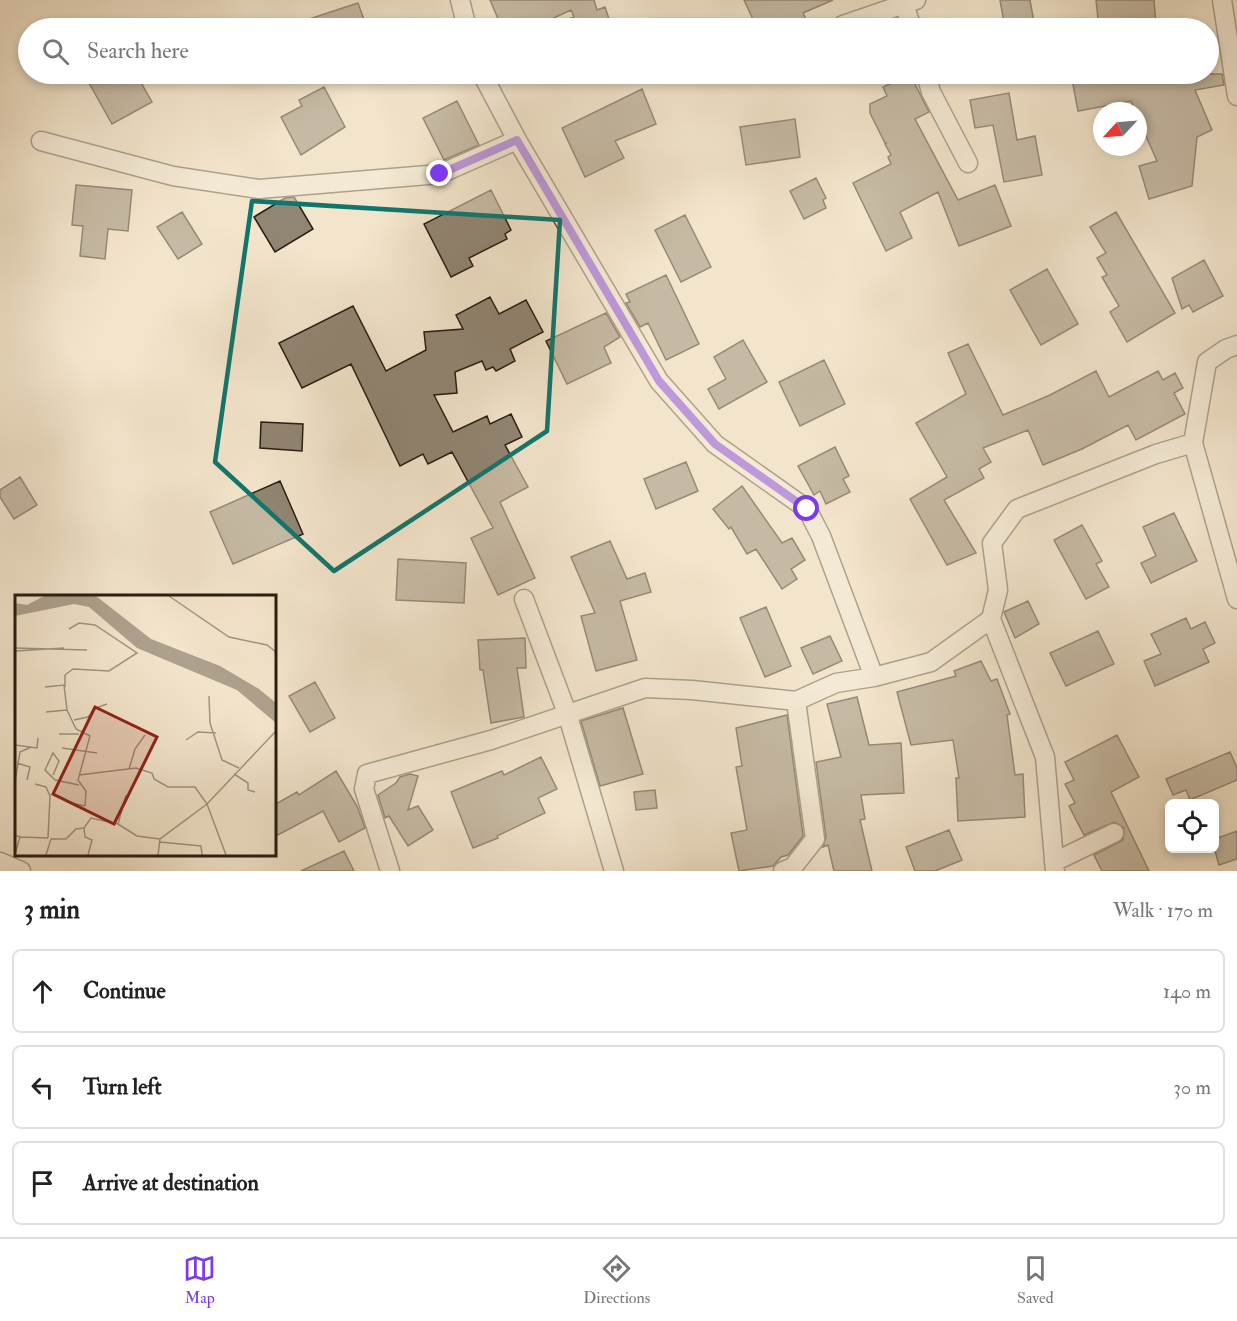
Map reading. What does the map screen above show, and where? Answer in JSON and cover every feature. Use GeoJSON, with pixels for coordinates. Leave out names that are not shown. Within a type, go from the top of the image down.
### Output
{"type":"FeatureCollection","features":[{"type":"Feature","properties":{"kind":"street"},"geometry":{"type":"LineString","coordinates":[[460,0],[464,18]]}},
{"type":"Feature","properties":{"kind":"street"},"geometry":{"type":"LineString","coordinates":[[1222,0],[1237,96]]}},
{"type":"Feature","properties":{"kind":"street"},"geometry":{"type":"LineString","coordinates":[[863,18],[910,2],[911,18]]}},
{"type":"Feature","properties":{"kind":"street"},"geometry":{"type":"LineString","coordinates":[[487,84],[517,140],[659,381],[715,444],[807,509],[821,536],[874,677]]}},
{"type":"Feature","properties":{"kind":"street"},"geometry":{"type":"LineString","coordinates":[[929,84],[968,163]]}},
{"type":"Feature","properties":{"kind":"street"},"geometry":{"type":"LineString","coordinates":[[41,141],[173,176],[259,189],[440,174],[517,140]]}},
{"type":"Feature","properties":{"kind":"street"},"geometry":{"type":"LineString","coordinates":[[1237,345],[1226,349],[1207,362],[1193,443],[1237,599]]}},
{"type":"Feature","properties":{"kind":"street"},"geometry":{"type":"LineString","coordinates":[[1114,833],[1054,866],[1045,757],[991,619],[998,590],[992,543],[1017,509],[1156,454],[1193,443]]}},
{"type":"Feature","properties":{"kind":"street"},"geometry":{"type":"LineString","coordinates":[[524,598],[567,713],[614,871]]}},
{"type":"Feature","properties":{"kind":"street"},"geometry":{"type":"LineString","coordinates":[[390,871],[364,789],[367,774],[491,740],[645,688],[692,690],[796,701],[836,683],[874,677],[931,662],[991,619]]}},
{"type":"Feature","properties":{"kind":"street"},"geometry":{"type":"LineString","coordinates":[[783,871],[793,867],[815,839],[796,701]]}},
{"type":"Feature","properties":{"kind":"street"},"geometry":{"type":"LineString","coordinates":[[0,862],[21,871]]}},
{"type":"Feature","properties":{"kind":"highlighted area"},"geometry":{"type":"Polygon","coordinates":[[[252,201],[560,220],[547,431],[334,571],[215,462],[252,201]]]}},
{"type":"Feature","properties":{"kind":"building"},"geometry":{"type":"Polygon","coordinates":[[[490,0],[594,0],[597,10],[605,7],[609,18],[571,18],[574,17],[571,10],[554,18],[498,18],[490,0]]]}},
{"type":"Feature","properties":{"kind":"building"},"geometry":{"type":"Polygon","coordinates":[[[744,0],[833,0],[803,13],[805,18],[752,18],[744,0]]]}},
{"type":"Feature","properties":{"kind":"building"},"geometry":{"type":"Polygon","coordinates":[[[1000,0],[1030,0],[1033,18],[1003,18],[1000,0]]]}},
{"type":"Feature","properties":{"kind":"building"},"geometry":{"type":"Polygon","coordinates":[[[1096,0],[1154,0],[1156,18],[1098,18],[1096,0]]]}},
{"type":"Feature","properties":{"kind":"building"},"geometry":{"type":"Polygon","coordinates":[[[358,3],[363,18],[312,18],[358,3]]]}},
{"type":"Feature","properties":{"kind":"building"},"geometry":{"type":"Polygon","coordinates":[[[1219,74],[1222,74],[1224,85],[1195,90],[1212,130],[1197,137],[1192,186],[1149,199],[1139,166],[1157,161],[1147,138],[1147,102],[1093,102],[1093,108],[1078,111],[1073,84],[1219,84],[1219,74]]]}},
{"type":"Feature","properties":{"kind":"building"},"geometry":{"type":"Polygon","coordinates":[[[90,84],[142,84],[152,102],[112,124],[90,84]]]}},
{"type":"Feature","properties":{"kind":"building"},"geometry":{"type":"Polygon","coordinates":[[[889,84],[915,84],[929,112],[915,119],[958,200],[995,185],[1011,226],[959,246],[938,192],[900,212],[912,238],[886,251],[853,183],[891,164],[888,157],[891,155],[885,144],[887,143],[870,113],[870,104],[887,96],[883,87],[889,84]]]}},
{"type":"Feature","properties":{"kind":"building"},"geometry":{"type":"Polygon","coordinates":[[[324,87],[345,127],[301,155],[281,117],[302,106],[299,100],[324,87]]]}},
{"type":"Feature","properties":{"kind":"building"},"geometry":{"type":"Polygon","coordinates":[[[642,89],[656,124],[615,141],[624,158],[585,177],[562,128],[642,89]]]}},
{"type":"Feature","properties":{"kind":"building"},"geometry":{"type":"Polygon","coordinates":[[[1009,93],[1017,140],[1035,136],[1042,175],[1004,182],[993,125],[975,128],[970,100],[1009,93]]]}},
{"type":"Feature","properties":{"kind":"building"},"geometry":{"type":"Polygon","coordinates":[[[457,101],[479,145],[444,160],[423,118],[457,101]]]}},
{"type":"Feature","properties":{"kind":"building"},"geometry":{"type":"Polygon","coordinates":[[[795,119],[800,157],[746,165],[740,127],[795,119]]]}},
{"type":"Feature","properties":{"kind":"building"},"geometry":{"type":"Polygon","coordinates":[[[816,178],[826,198],[823,200],[826,208],[804,219],[790,191],[816,178]]]}},
{"type":"Feature","properties":{"kind":"building"},"geometry":{"type":"Polygon","coordinates":[[[76,185],[132,190],[128,231],[108,229],[105,259],[80,256],[83,226],[72,225],[76,185]]]}},
{"type":"Feature","properties":{"kind":"building"},"geometry":{"type":"Polygon","coordinates":[[[491,190],[511,230],[505,234],[507,239],[469,258],[473,266],[451,277],[424,224],[491,190]]]}},
{"type":"Feature","properties":{"kind":"building"},"geometry":{"type":"Polygon","coordinates":[[[294,197],[313,229],[275,252],[254,217],[285,198],[294,197]]]}},
{"type":"Feature","properties":{"kind":"building"},"geometry":{"type":"Polygon","coordinates":[[[182,212],[202,244],[178,259],[157,227],[182,212]]]}},
{"type":"Feature","properties":{"kind":"building"},"geometry":{"type":"Polygon","coordinates":[[[1116,212],[1175,313],[1127,342],[1110,312],[1119,306],[1102,277],[1107,275],[1097,258],[1106,253],[1090,227],[1116,212]]]}},
{"type":"Feature","properties":{"kind":"building"},"geometry":{"type":"Polygon","coordinates":[[[685,215],[711,267],[681,282],[655,230],[685,215]]]}},
{"type":"Feature","properties":{"kind":"building"},"geometry":{"type":"Polygon","coordinates":[[[1204,260],[1223,296],[1193,312],[1189,305],[1182,309],[1172,278],[1204,260]]]}},
{"type":"Feature","properties":{"kind":"building"},"geometry":{"type":"Polygon","coordinates":[[[1047,269],[1078,324],[1041,345],[1010,290],[1047,269]]]}},
{"type":"Feature","properties":{"kind":"building"},"geometry":{"type":"Polygon","coordinates":[[[666,275],[699,344],[666,360],[648,323],[640,327],[626,303],[630,302],[626,294],[666,275]]]}},
{"type":"Feature","properties":{"kind":"building"},"geometry":{"type":"Polygon","coordinates":[[[490,297],[499,314],[526,300],[543,332],[510,349],[515,361],[496,371],[493,367],[486,370],[482,361],[455,372],[457,393],[434,395],[453,432],[487,416],[490,424],[511,414],[522,437],[505,445],[528,487],[500,502],[535,578],[498,595],[471,538],[493,528],[452,452],[428,464],[423,454],[400,466],[351,364],[302,388],[279,343],[353,306],[386,371],[426,350],[424,332],[463,329],[456,315],[490,297]]]}},
{"type":"Feature","properties":{"kind":"building"},"geometry":{"type":"Polygon","coordinates":[[[606,313],[620,337],[604,347],[611,363],[567,384],[546,341],[606,313]]]}},
{"type":"Feature","properties":{"kind":"building"},"geometry":{"type":"Polygon","coordinates":[[[743,340],[767,382],[719,409],[708,389],[726,379],[714,357],[743,340]]]}},
{"type":"Feature","properties":{"kind":"building"},"geometry":{"type":"Polygon","coordinates":[[[968,344],[1003,415],[1050,395],[1096,371],[1109,397],[1158,371],[1163,380],[1175,373],[1183,388],[1174,393],[1185,414],[1136,440],[1128,425],[1082,449],[1043,465],[1028,430],[983,448],[991,462],[979,469],[984,478],[944,500],[976,553],[947,565],[910,499],[947,477],[916,423],[966,394],[948,353],[968,344]]]}},
{"type":"Feature","properties":{"kind":"building"},"geometry":{"type":"Polygon","coordinates":[[[824,360],[845,404],[800,426],[779,382],[824,360]]]}},
{"type":"Feature","properties":{"kind":"building"},"geometry":{"type":"Polygon","coordinates":[[[261,422],[303,424],[302,451],[260,448],[261,422]]]}},
{"type":"Feature","properties":{"kind":"building"},"geometry":{"type":"Polygon","coordinates":[[[835,447],[849,476],[843,479],[850,492],[826,504],[820,491],[814,495],[798,466],[835,447]]]}},
{"type":"Feature","properties":{"kind":"building"},"geometry":{"type":"Polygon","coordinates":[[[686,462],[698,491],[656,509],[644,479],[686,462]]]}},
{"type":"Feature","properties":{"kind":"building"},"geometry":{"type":"Polygon","coordinates":[[[20,477],[37,505],[14,519],[0,497],[0,490],[20,477]]]}},
{"type":"Feature","properties":{"kind":"building"},"geometry":{"type":"Polygon","coordinates":[[[280,481],[303,534],[233,564],[210,512],[280,481]]]}},
{"type":"Feature","properties":{"kind":"building"},"geometry":{"type":"Polygon","coordinates":[[[742,486],[782,543],[792,538],[805,560],[791,569],[797,579],[782,589],[756,549],[747,554],[731,527],[729,529],[713,509],[742,486]]]}},
{"type":"Feature","properties":{"kind":"building"},"geometry":{"type":"Polygon","coordinates":[[[1174,513],[1197,561],[1151,583],[1141,563],[1156,556],[1143,527],[1174,513]]]}},
{"type":"Feature","properties":{"kind":"building"},"geometry":{"type":"Polygon","coordinates":[[[1082,525],[1102,561],[1096,564],[1109,587],[1086,599],[1054,540],[1082,525]]]}},
{"type":"Feature","properties":{"kind":"building"},"geometry":{"type":"Polygon","coordinates":[[[610,541],[627,579],[645,573],[651,592],[620,601],[637,660],[596,671],[581,616],[595,613],[571,557],[610,541]]]}},
{"type":"Feature","properties":{"kind":"building"},"geometry":{"type":"Polygon","coordinates":[[[398,559],[466,563],[464,603],[396,600],[398,559]]]}},
{"type":"Feature","properties":{"kind":"building"},"geometry":{"type":"Polygon","coordinates":[[[1028,601],[1039,624],[1015,638],[1004,612],[1028,601]]]}},
{"type":"Feature","properties":{"kind":"building"},"geometry":{"type":"Polygon","coordinates":[[[766,607],[791,666],[765,677],[740,618],[766,607]]]}},
{"type":"Feature","properties":{"kind":"building"},"geometry":{"type":"Polygon","coordinates":[[[1186,618],[1191,629],[1205,622],[1215,643],[1203,649],[1209,662],[1155,686],[1144,661],[1161,654],[1151,634],[1186,618]]]}},
{"type":"Feature","properties":{"kind":"building"},"geometry":{"type":"Polygon","coordinates":[[[1098,631],[1114,664],[1066,686],[1050,653],[1098,631]]]}},
{"type":"Feature","properties":{"kind":"building"},"geometry":{"type":"Polygon","coordinates":[[[830,636],[842,661],[813,674],[801,648],[830,636]]]}},
{"type":"Feature","properties":{"kind":"building"},"geometry":{"type":"Polygon","coordinates":[[[525,638],[526,668],[517,668],[524,717],[491,723],[483,670],[480,670],[478,640],[525,638]]]}},
{"type":"Feature","properties":{"kind":"building"},"geometry":{"type":"Polygon","coordinates":[[[981,661],[991,681],[997,679],[1010,714],[1007,715],[1015,775],[1023,774],[1025,817],[958,821],[956,778],[959,778],[953,740],[911,745],[897,692],[956,676],[954,671],[981,661]]]}},
{"type":"Feature","properties":{"kind":"building"},"geometry":{"type":"Polygon","coordinates":[[[315,682],[335,718],[310,732],[289,696],[315,682]]]}},
{"type":"Feature","properties":{"kind":"building"},"geometry":{"type":"Polygon","coordinates":[[[857,697],[869,745],[901,743],[904,793],[861,795],[865,819],[860,820],[872,871],[834,871],[828,845],[823,847],[826,837],[816,762],[841,757],[827,704],[857,697]]]}},
{"type":"Feature","properties":{"kind":"building"},"geometry":{"type":"Polygon","coordinates":[[[623,708],[643,774],[600,786],[581,721],[623,708]]]}},
{"type":"Feature","properties":{"kind":"building"},"geometry":{"type":"Polygon","coordinates":[[[787,715],[803,836],[788,855],[781,857],[773,866],[739,871],[731,833],[747,830],[736,767],[742,766],[736,728],[787,715]]]}},
{"type":"Feature","properties":{"kind":"building"},"geometry":{"type":"Polygon","coordinates":[[[1117,735],[1139,777],[1111,792],[1149,871],[1102,871],[1094,855],[1123,840],[1124,828],[1114,822],[1084,835],[1069,806],[1075,803],[1065,784],[1074,780],[1065,762],[1117,735]]]}},
{"type":"Feature","properties":{"kind":"building"},"geometry":{"type":"Polygon","coordinates":[[[1230,752],[1237,768],[1237,780],[1192,799],[1190,799],[1186,790],[1173,795],[1166,779],[1230,752]]]}},
{"type":"Feature","properties":{"kind":"building"},"geometry":{"type":"Polygon","coordinates":[[[541,757],[557,789],[538,798],[545,813],[497,836],[498,838],[473,848],[451,792],[502,771],[504,775],[541,757]]]}},
{"type":"Feature","properties":{"kind":"building"},"geometry":{"type":"Polygon","coordinates":[[[336,771],[357,806],[365,828],[339,842],[323,811],[276,836],[276,804],[297,792],[299,795],[336,771]]]}},
{"type":"Feature","properties":{"kind":"building"},"geometry":{"type":"Polygon","coordinates":[[[410,774],[418,776],[408,810],[418,806],[433,830],[408,846],[389,816],[385,818],[378,795],[396,783],[400,777],[410,774]]]}},
{"type":"Feature","properties":{"kind":"building"},"geometry":{"type":"Polygon","coordinates":[[[655,790],[657,808],[636,810],[634,792],[655,790]]]}},
{"type":"Feature","properties":{"kind":"building"},"geometry":{"type":"Polygon","coordinates":[[[949,830],[962,860],[935,871],[915,871],[906,847],[949,830]]]}},
{"type":"Feature","properties":{"kind":"building"},"geometry":{"type":"Polygon","coordinates":[[[1237,831],[1237,859],[1219,865],[1216,853],[1219,853],[1219,838],[1237,831]]]}},
{"type":"Feature","properties":{"kind":"building"},"geometry":{"type":"Polygon","coordinates":[[[344,851],[354,871],[301,871],[344,851]]]}},
{"type":"Feature","properties":{"kind":"route"},"geometry":{"type":"LineString","coordinates":[[440,174],[517,140],[659,381],[715,444],[807,509]]}}]}
